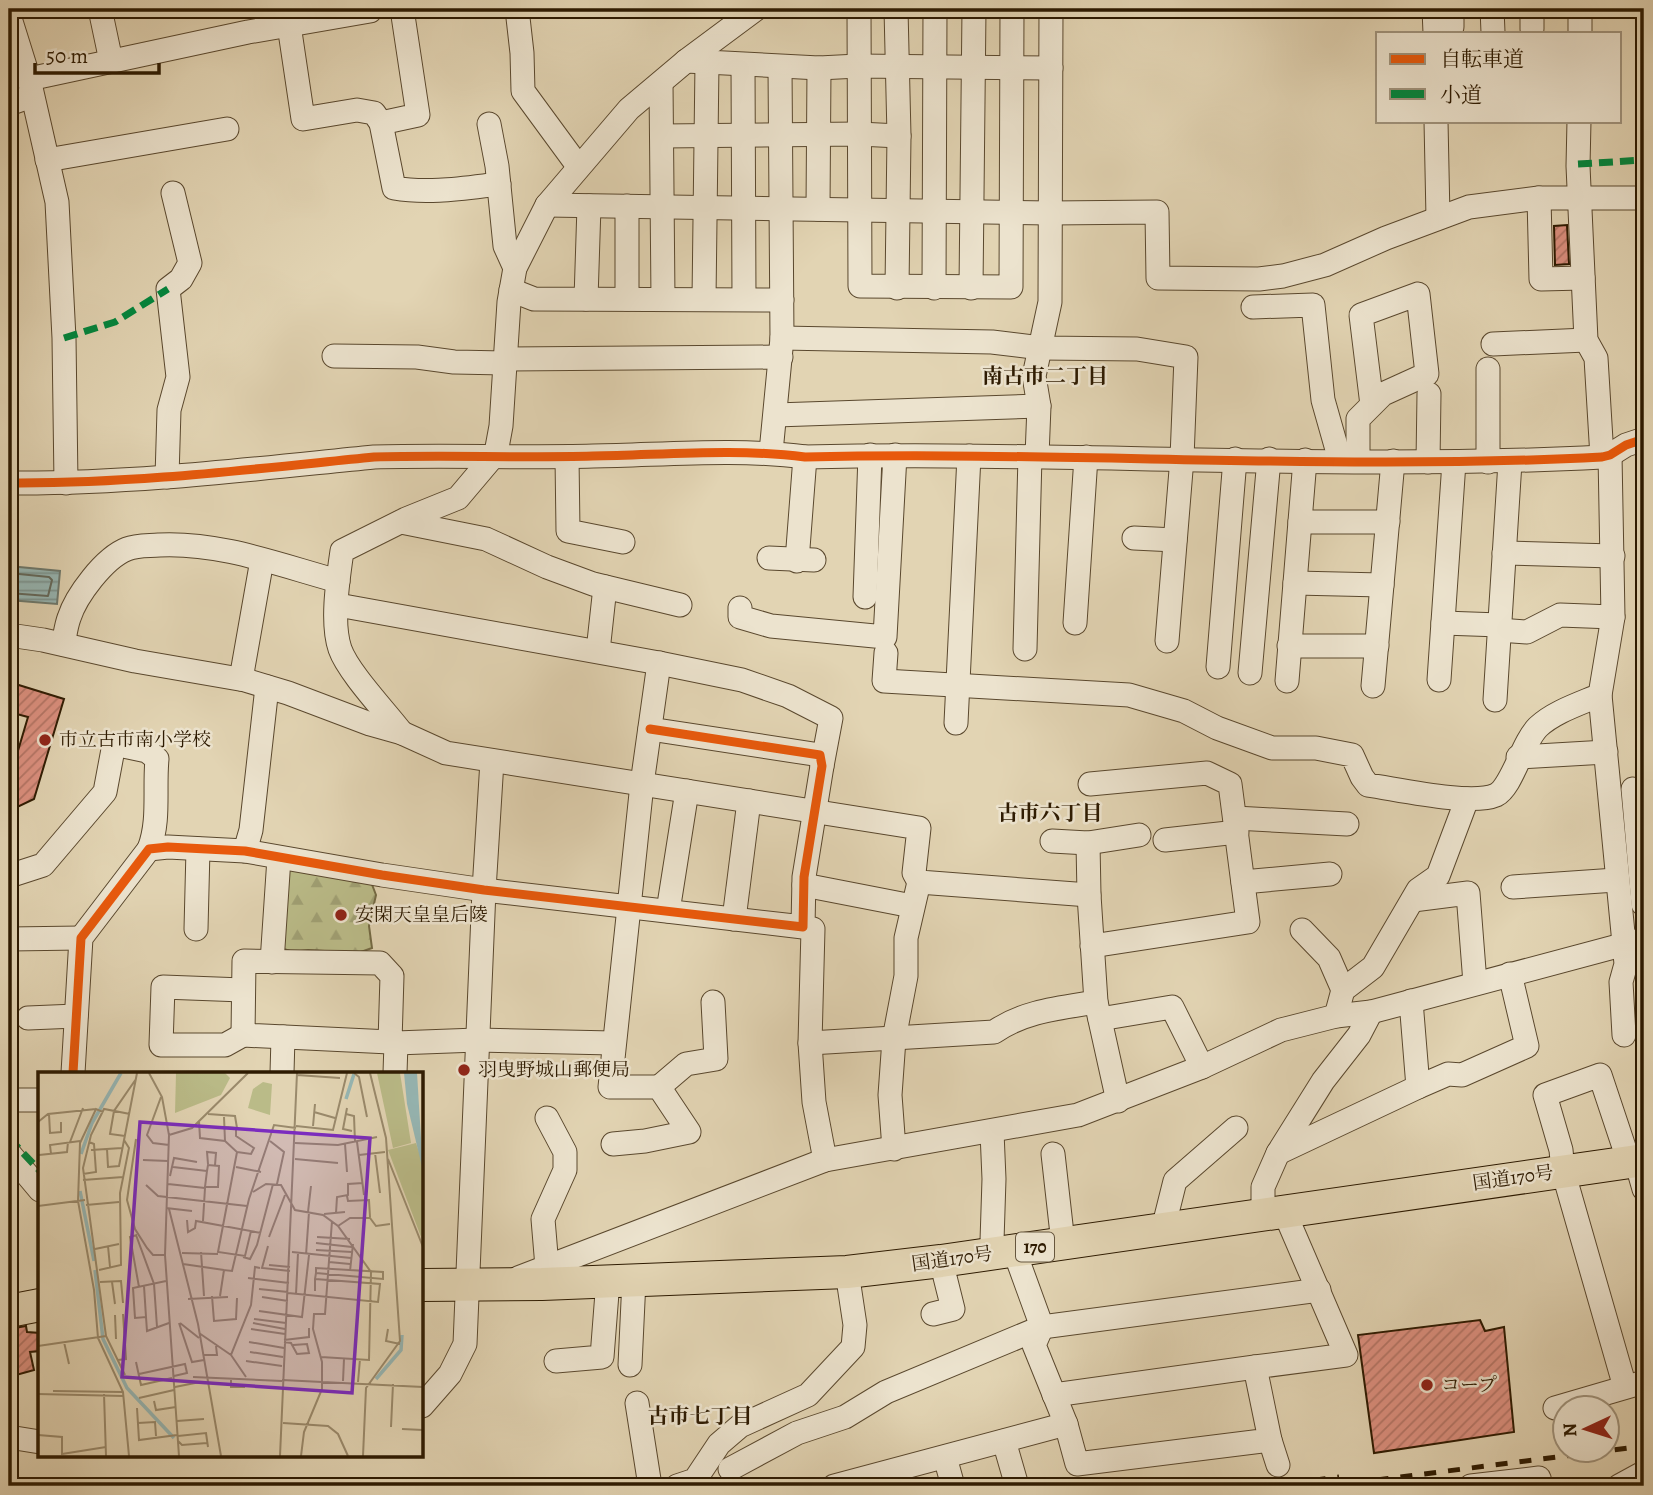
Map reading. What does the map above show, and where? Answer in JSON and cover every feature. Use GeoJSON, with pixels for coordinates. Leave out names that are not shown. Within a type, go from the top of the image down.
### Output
{"type":"FeatureCollection","features":[{"type":"Feature","properties":{"kind":"highway","name":"国道170号"},"geometry":{"type":"LineString","coordinates":[[424,1285],[501,1284],[544,1276],[621,1280],[847,1272],[942,1261],[1563,1171],[1638,1168]]}},
{"type":"Feature","properties":{"kind":"highway"},"geometry":{"type":"LineString","coordinates":[[9,1311],[38,1305]]}},
{"type":"Feature","properties":{"kind":"street"},"geometry":{"type":"LineString","coordinates":[[100,9],[111,61]]}},
{"type":"Feature","properties":{"kind":"street"},"geometry":{"type":"LineString","coordinates":[[381,123],[418,115],[402,9]]}},
{"type":"Feature","properties":{"kind":"street"},"geometry":{"type":"LineString","coordinates":[[517,9],[523,91],[578,166]]}},
{"type":"Feature","properties":{"kind":"street"},"geometry":{"type":"LineString","coordinates":[[513,279],[547,205],[629,109],[661,83],[697,62],[756,9]]}},
{"type":"Feature","properties":{"kind":"street"},"geometry":{"type":"LineString","coordinates":[[859,9],[860,286],[897,288],[1011,287],[1012,9]]}},
{"type":"Feature","properties":{"kind":"street"},"geometry":{"type":"LineString","coordinates":[[897,9],[897,288]]}},
{"type":"Feature","properties":{"kind":"street"},"geometry":{"type":"LineString","coordinates":[[934,288],[935,9]]}},
{"type":"Feature","properties":{"kind":"street"},"geometry":{"type":"LineString","coordinates":[[971,288],[974,211],[974,9]]}},
{"type":"Feature","properties":{"kind":"street"},"geometry":{"type":"LineString","coordinates":[[1025,649],[1034,456],[1039,406],[1034,376],[1049,302],[1051,9]]}},
{"type":"Feature","properties":{"kind":"street"},"geometry":{"type":"LineString","coordinates":[[1434,9],[1446,23]]}},
{"type":"Feature","properties":{"kind":"street"},"geometry":{"type":"LineString","coordinates":[[1492,9],[1493,32]]}},
{"type":"Feature","properties":{"kind":"street"},"geometry":{"type":"LineString","coordinates":[[1580,9],[1580,32]]}},
{"type":"Feature","properties":{"kind":"street"},"geometry":{"type":"LineString","coordinates":[[9,104],[31,88],[111,61],[289,25],[315,14],[370,11]]}},
{"type":"Feature","properties":{"kind":"street"},"geometry":{"type":"LineString","coordinates":[[9,15],[31,88],[57,202],[64,338],[66,483]]}},
{"type":"Feature","properties":{"kind":"street"},"geometry":{"type":"LineString","coordinates":[[289,25],[303,119],[357,110],[374,113],[381,123],[394,188],[439,191],[499,184]]}},
{"type":"Feature","properties":{"kind":"street"},"geometry":{"type":"LineString","coordinates":[[697,62],[818,68],[1051,68]]}},
{"type":"Feature","properties":{"kind":"street"},"geometry":{"type":"LineString","coordinates":[[697,62],[706,136],[704,299]]}},
{"type":"Feature","properties":{"kind":"street"},"geometry":{"type":"LineString","coordinates":[[743,65],[744,299]]}},
{"type":"Feature","properties":{"kind":"street"},"geometry":{"type":"LineString","coordinates":[[771,452],[782,348],[780,67]]}},
{"type":"Feature","properties":{"kind":"street"},"geometry":{"type":"LineString","coordinates":[[818,68],[818,209]]}},
{"type":"Feature","properties":{"kind":"street"},"geometry":{"type":"LineString","coordinates":[[661,83],[663,299]]}},
{"type":"Feature","properties":{"kind":"street"},"geometry":{"type":"LineString","coordinates":[[1436,122],[1438,218]]}},
{"type":"Feature","properties":{"kind":"street"},"geometry":{"type":"LineString","coordinates":[[1579,122],[1579,197],[1586,340],[1596,358],[1613,556],[1613,617],[1600,695],[1606,752],[1629,789],[1643,904]]}},
{"type":"Feature","properties":{"kind":"street"},"geometry":{"type":"LineString","coordinates":[[402,733],[350,667],[340,649],[337,630],[338,581],[342,551],[458,498],[493,457],[501,426],[513,279],[505,246],[499,184],[489,124]]}},
{"type":"Feature","properties":{"kind":"street"},"geometry":{"type":"LineString","coordinates":[[47,160],[227,129]]}},
{"type":"Feature","properties":{"kind":"street"},"geometry":{"type":"LineString","coordinates":[[662,136],[899,136]]}},
{"type":"Feature","properties":{"kind":"street"},"geometry":{"type":"LineString","coordinates":[[167,477],[169,410],[178,377],[168,289],[181,279],[190,263],[173,192]]}},
{"type":"Feature","properties":{"kind":"street"},"geometry":{"type":"LineString","coordinates":[[547,205],[1050,213],[1157,212],[1158,278],[1259,279],[1325,265],[1469,207],[1539,198],[1644,198]]}},
{"type":"Feature","properties":{"kind":"street"},"geometry":{"type":"LineString","coordinates":[[1539,198],[1541,279],[1583,278]]}},
{"type":"Feature","properties":{"kind":"street"},"geometry":{"type":"LineString","coordinates":[[586,299],[589,206]]}},
{"type":"Feature","properties":{"kind":"street"},"geometry":{"type":"LineString","coordinates":[[627,206],[627,299]]}},
{"type":"Feature","properties":{"kind":"street"},"geometry":{"type":"LineString","coordinates":[[513,279],[534,299],[782,300]]}},
{"type":"Feature","properties":{"kind":"street"},"geometry":{"type":"LineString","coordinates":[[1349,460],[1358,419],[1372,405],[1382,394],[1427,374],[1418,294],[1361,315],[1372,405]]}},
{"type":"Feature","properties":{"kind":"street"},"geometry":{"type":"LineString","coordinates":[[1254,307],[1313,305],[1323,400],[1349,460]]}},
{"type":"Feature","properties":{"kind":"street"},"geometry":{"type":"LineString","coordinates":[[1493,344],[1586,340]]}},
{"type":"Feature","properties":{"kind":"street"},"geometry":{"type":"LineString","coordinates":[[334,356],[418,357],[454,362],[506,361],[782,348],[992,342],[1041,348],[1137,349],[1186,357],[1182,458],[1167,641]]}},
{"type":"Feature","properties":{"kind":"street"},"geometry":{"type":"LineString","coordinates":[[1488,369],[1499,462],[1504,553],[1495,701]]}},
{"type":"Feature","properties":{"kind":"street"},"geometry":{"type":"LineString","coordinates":[[1428,462],[1429,394]]}},
{"type":"Feature","properties":{"kind":"street"},"geometry":{"type":"LineString","coordinates":[[776,415],[1039,406]]}},
{"type":"Feature","properties":{"kind":"street"},"geometry":{"type":"LineString","coordinates":[[9,483],[66,483],[167,477],[374,457],[568,457],[771,452],[806,457],[1034,456],[1499,462],[1606,456],[1626,444],[1644,439]]}},
{"type":"Feature","properties":{"kind":"street"},"geometry":{"type":"LineString","coordinates":[[865,597],[870,455]]}},
{"type":"Feature","properties":{"kind":"street"},"geometry":{"type":"LineString","coordinates":[[740,608],[740,617],[771,626],[885,636],[895,455]]}},
{"type":"Feature","properties":{"kind":"street"},"geometry":{"type":"LineString","coordinates":[[956,723],[969,456]]}},
{"type":"Feature","properties":{"kind":"street"},"geometry":{"type":"LineString","coordinates":[[568,457],[568,531],[622,542]]}},
{"type":"Feature","properties":{"kind":"street"},"geometry":{"type":"LineString","coordinates":[[769,558],[806,560],[806,457]]}},
{"type":"Feature","properties":{"kind":"street"},"geometry":{"type":"LineString","coordinates":[[1075,623],[1086,457]]}},
{"type":"Feature","properties":{"kind":"street"},"geometry":{"type":"LineString","coordinates":[[1218,667],[1235,459]]}},
{"type":"Feature","properties":{"kind":"street"},"geometry":{"type":"LineString","coordinates":[[1250,673],[1269,459]]}},
{"type":"Feature","properties":{"kind":"street"},"geometry":{"type":"LineString","coordinates":[[1287,681],[1305,460]]}},
{"type":"Feature","properties":{"kind":"street"},"geometry":{"type":"LineString","coordinates":[[1373,686],[1393,461]]}},
{"type":"Feature","properties":{"kind":"street"},"geometry":{"type":"LineString","coordinates":[[1439,680],[1454,462]]}},
{"type":"Feature","properties":{"kind":"street"},"geometry":{"type":"LineString","coordinates":[[401,522],[486,539],[547,567],[606,587],[680,605]]}},
{"type":"Feature","properties":{"kind":"street"},"geometry":{"type":"LineString","coordinates":[[1300,523],[1388,522]]}},
{"type":"Feature","properties":{"kind":"street"},"geometry":{"type":"LineString","coordinates":[[1134,538],[1175,540]]}},
{"type":"Feature","properties":{"kind":"street"},"geometry":{"type":"LineString","coordinates":[[63,644],[69,617],[82,591],[108,562],[126,550],[144,546],[185,544],[220,549],[338,581]]}},
{"type":"Feature","properties":{"kind":"street"},"geometry":{"type":"LineString","coordinates":[[1504,553],[1613,556]]}},
{"type":"Feature","properties":{"kind":"street"},"geometry":{"type":"LineString","coordinates":[[242,679],[262,560]]}},
{"type":"Feature","properties":{"kind":"street"},"geometry":{"type":"LineString","coordinates":[[1226,574],[1259,576]]}},
{"type":"Feature","properties":{"kind":"street"},"geometry":{"type":"LineString","coordinates":[[1295,583],[1382,585]]}},
{"type":"Feature","properties":{"kind":"street"},"geometry":{"type":"LineString","coordinates":[[598,652],[606,587]]}},
{"type":"Feature","properties":{"kind":"street"},"geometry":{"type":"LineString","coordinates":[[149,849],[168,847],[245,851],[484,890],[803,927],[804,885],[831,718],[788,696],[742,680],[338,605]]}},
{"type":"Feature","properties":{"kind":"street"},"geometry":{"type":"LineString","coordinates":[[1443,623],[1527,632],[1560,615],[1613,617]]}},
{"type":"Feature","properties":{"kind":"street"},"geometry":{"type":"LineString","coordinates":[[9,635],[135,661],[242,679],[402,733],[446,753],[919,828],[914,873],[919,882],[906,938],[906,976],[894,1039],[890,1095],[894,1149]]}},
{"type":"Feature","properties":{"kind":"street"},"geometry":{"type":"LineString","coordinates":[[1289,646],[1377,646]]}},
{"type":"Feature","properties":{"kind":"street"},"geometry":{"type":"LineString","coordinates":[[886,653],[884,681],[1129,695],[1184,711],[1217,728],[1272,748],[1316,748],[1352,755],[1368,785],[1467,799],[1494,795],[1503,790],[1529,737],[1539,726],[1559,713],[1600,695]]}},
{"type":"Feature","properties":{"kind":"street"},"geometry":{"type":"LineString","coordinates":[[659,663],[642,784],[610,1087],[659,1087],[686,1064],[716,1059],[713,1002]]}},
{"type":"Feature","properties":{"kind":"street"},"geometry":{"type":"LineString","coordinates":[[245,851],[251,830],[267,687]]}},
{"type":"Feature","properties":{"kind":"street"},"geometry":{"type":"LineString","coordinates":[[650,729],[820,755],[822,766]]}},
{"type":"Feature","properties":{"kind":"street"},"geometry":{"type":"LineString","coordinates":[[9,876],[43,865],[105,792],[114,744],[147,751],[157,759],[156,833],[149,849],[81,938],[74,1072]]}},
{"type":"Feature","properties":{"kind":"street"},"geometry":{"type":"LineString","coordinates":[[1518,757],[1606,752]]}},
{"type":"Feature","properties":{"kind":"street"},"geometry":{"type":"LineString","coordinates":[[424,1404],[450,1374],[465,1344],[492,761]]}},
{"type":"Feature","properties":{"kind":"street"},"geometry":{"type":"LineString","coordinates":[[1090,784],[1208,774],[1230,784],[1248,922],[1092,946]]}},
{"type":"Feature","properties":{"kind":"street"},"geometry":{"type":"LineString","coordinates":[[1624,1035],[1621,982],[1634,942],[1616,880],[1629,789]]}},
{"type":"Feature","properties":{"kind":"street"},"geometry":{"type":"LineString","coordinates":[[668,911],[687,791]]}},
{"type":"Feature","properties":{"kind":"street"},"geometry":{"type":"LineString","coordinates":[[1336,1016],[1343,990],[1373,967],[1418,890],[1438,876],[1467,799]]}},
{"type":"Feature","properties":{"kind":"street"},"geometry":{"type":"LineString","coordinates":[[734,919],[749,801]]}},
{"type":"Feature","properties":{"kind":"street"},"geometry":{"type":"LineString","coordinates":[[1165,841],[1236,825],[1347,824]]}},
{"type":"Feature","properties":{"kind":"street"},"geometry":{"type":"LineString","coordinates":[[1052,841],[1088,843],[1139,835]]}},
{"type":"Feature","properties":{"kind":"street"},"geometry":{"type":"LineString","coordinates":[[1088,843],[1092,946],[1098,1010],[1118,1101]]}},
{"type":"Feature","properties":{"kind":"street"},"geometry":{"type":"LineString","coordinates":[[196,929],[198,849]]}},
{"type":"Feature","properties":{"kind":"street"},"geometry":{"type":"LineString","coordinates":[[272,962],[279,858]]}},
{"type":"Feature","properties":{"kind":"street"},"geometry":{"type":"LineString","coordinates":[[1243,882],[1330,874]]}},
{"type":"Feature","properties":{"kind":"street"},"geometry":{"type":"LineString","coordinates":[[1513,887],[1616,880]]}},
{"type":"Feature","properties":{"kind":"street"},"geometry":{"type":"LineString","coordinates":[[919,882],[1089,895]]}},
{"type":"Feature","properties":{"kind":"street"},"geometry":{"type":"LineString","coordinates":[[804,885],[912,906]]}},
{"type":"Feature","properties":{"kind":"street"},"geometry":{"type":"LineString","coordinates":[[1413,900],[1468,893],[1475,983]]}},
{"type":"Feature","properties":{"kind":"street"},"geometry":{"type":"LineString","coordinates":[[813,929],[810,1043],[814,1102],[825,1160]]}},
{"type":"Feature","properties":{"kind":"street"},"geometry":{"type":"LineString","coordinates":[[1302,930],[1329,958],[1343,990]]}},
{"type":"Feature","properties":{"kind":"street"},"geometry":{"type":"LineString","coordinates":[[9,939],[81,938]]}},
{"type":"Feature","properties":{"kind":"street"},"geometry":{"type":"LineString","coordinates":[[547,1118],[565,1152],[565,1170],[543,1219],[544,1276],[825,1160],[1078,1115],[1202,1068],[1281,1030],[1336,1016],[1371,1012],[1634,942]]}},
{"type":"Feature","properties":{"kind":"street"},"geometry":{"type":"LineString","coordinates":[[243,1035],[244,961],[380,963],[392,976],[395,1072]]}},
{"type":"Feature","properties":{"kind":"street"},"geometry":{"type":"LineString","coordinates":[[1279,1153],[1448,1074],[1462,1075],[1527,1046],[1510,974]]}},
{"type":"Feature","properties":{"kind":"street"},"geometry":{"type":"LineString","coordinates":[[243,990],[163,987],[161,1045],[225,1045],[243,1035],[393,1043],[477,1040],[613,1043]]}},
{"type":"Feature","properties":{"kind":"street"},"geometry":{"type":"LineString","coordinates":[[1411,1001],[1418,1087]]}},
{"type":"Feature","properties":{"kind":"street"},"geometry":{"type":"LineString","coordinates":[[810,1043],[994,1032],[1010,1020],[1035,1012],[1172,1007],[1202,1068]]}},
{"type":"Feature","properties":{"kind":"street"},"geometry":{"type":"LineString","coordinates":[[1054,1395],[1346,1355],[1319,1290],[1273,1212],[1263,1187],[1279,1153],[1323,1081],[1359,1035],[1371,1012]]}},
{"type":"Feature","properties":{"kind":"street"},"geometry":{"type":"LineString","coordinates":[[28,1018],[76,1016]]}},
{"type":"Feature","properties":{"kind":"street"},"geometry":{"type":"LineString","coordinates":[[282,1072],[284,1037]]}},
{"type":"Feature","properties":{"kind":"street"},"geometry":{"type":"LineString","coordinates":[[1602,1394],[1635,1384],[1563,1171],[1561,1150],[1545,1094],[1600,1075],[1638,1168]]}},
{"type":"Feature","properties":{"kind":"street"},"geometry":{"type":"LineString","coordinates":[[613,1144],[689,1132],[659,1087]]}},
{"type":"Feature","properties":{"kind":"street"},"geometry":{"type":"LineString","coordinates":[[9,1100],[38,1100]]}},
{"type":"Feature","properties":{"kind":"street"},"geometry":{"type":"LineString","coordinates":[[1163,1229],[1175,1181],[1223,1136],[1236,1128]]}},
{"type":"Feature","properties":{"kind":"street"},"geometry":{"type":"LineString","coordinates":[[992,1132],[992,1241],[1004,1251],[1042,1327]]}},
{"type":"Feature","properties":{"kind":"street"},"geometry":{"type":"LineString","coordinates":[[9,1153],[38,1188]]}},
{"type":"Feature","properties":{"kind":"street"},"geometry":{"type":"LineString","coordinates":[[1053,1154],[1063,1243]]}},
{"type":"Feature","properties":{"kind":"street"},"geometry":{"type":"LineString","coordinates":[[933,1314],[953,1309],[942,1261]]}},
{"type":"Feature","properties":{"kind":"street"},"geometry":{"type":"LineString","coordinates":[[677,1486],[700,1480],[719,1444],[740,1426],[808,1395],[853,1347],[855,1325],[847,1272]]}},
{"type":"Feature","properties":{"kind":"street"},"geometry":{"type":"LineString","coordinates":[[556,1361],[602,1357],[621,1280]]}},
{"type":"Feature","properties":{"kind":"street"},"geometry":{"type":"LineString","coordinates":[[621,1280],[630,1365]]}},
{"type":"Feature","properties":{"kind":"street"},"geometry":{"type":"LineString","coordinates":[[719,1444],[734,1478],[797,1433],[845,1417],[886,1392],[1042,1327],[1319,1290]]}},
{"type":"Feature","properties":{"kind":"street"},"geometry":{"type":"LineString","coordinates":[[1042,1327],[1034,1345],[1066,1424],[1077,1464],[1270,1440]]}},
{"type":"Feature","properties":{"kind":"street"},"geometry":{"type":"LineString","coordinates":[[1255,1367],[1278,1465]]}},
{"type":"Feature","properties":{"kind":"street"},"geometry":{"type":"LineString","coordinates":[[637,1403],[650,1486]]}},
{"type":"Feature","properties":{"kind":"street"},"geometry":{"type":"LineString","coordinates":[[834,1486],[1066,1424]]}},
{"type":"Feature","properties":{"kind":"street"},"geometry":{"type":"LineString","coordinates":[[9,1437],[38,1442]]}},
{"type":"Feature","properties":{"kind":"street"},"geometry":{"type":"LineString","coordinates":[[1004,1441],[1017,1486]]}},
{"type":"Feature","properties":{"kind":"street"},"geometry":{"type":"LineString","coordinates":[[945,1457],[953,1486]]}},
{"type":"Feature","properties":{"kind":"street"},"geometry":{"type":"LineString","coordinates":[[1619,1486],[1641,1474]]}},
{"type":"Feature","properties":{"kind":"street"},"geometry":{"type":"LineString","coordinates":[[1471,1486],[1539,1478],[1541,1486]]}},
{"type":"Feature","properties":{"kind":"green space"},"geometry":{"type":"Polygon","coordinates":[[[291,868],[371,882],[376,895],[369,926],[372,948],[358,953],[308,950],[293,952],[281,948],[282,873],[291,868]]]}},
{"type":"Feature","properties":{"kind":"water"},"geometry":{"type":"Polygon","coordinates":[[[9,566],[60,571],[57,604],[9,600],[9,566]]]}},
{"type":"Feature","properties":{"kind":"building"},"geometry":{"type":"Polygon","coordinates":[[[1567,225],[1569,264],[1555,265],[1554,226],[1567,225]]]}},
{"type":"Feature","properties":{"kind":"building"},"geometry":{"type":"Polygon","coordinates":[[[9,682],[64,699],[34,799],[9,811],[9,781],[28,717],[9,712],[9,682]]]}},
{"type":"Feature","properties":{"kind":"building"},"geometry":{"type":"Polygon","coordinates":[[[1480,1320],[1485,1331],[1504,1327],[1514,1432],[1374,1453],[1358,1335],[1480,1320]]]}},
{"type":"Feature","properties":{"kind":"building"},"geometry":{"type":"Polygon","coordinates":[[[26,1326],[27,1332],[38,1333],[38,1351],[30,1352],[34,1370],[9,1377],[9,1329],[26,1326]]]}},
{"type":"Feature","properties":{"kind":"railway"},"geometry":{"type":"LineString","coordinates":[[1329,1486],[1644,1446]]}},
{"type":"Feature","properties":{"kind":"railway"},"geometry":{"type":"LineString","coordinates":[[1266,1486],[1339,1477]]}},
{"type":"Feature","properties":{"kind":"marked path"},"geometry":{"type":"LineString","coordinates":[[1578,164],[1644,160]]}},
{"type":"Feature","properties":{"kind":"marked path"},"geometry":{"type":"LineString","coordinates":[[64,338],[115,322],[168,289]]}},
{"type":"Feature","properties":{"kind":"marked path"},"geometry":{"type":"LineString","coordinates":[[9,1138],[38,1169]]}},
{"type":"Feature","properties":{"kind":"cycle path"},"geometry":{"type":"LineString","coordinates":[[9,483],[146,478],[401,456],[566,457],[726,452],[805,457],[1004,456],[1304,462],[1503,461],[1602,457],[1644,439]]}},
{"type":"Feature","properties":{"kind":"cycle path"},"geometry":{"type":"LineString","coordinates":[[73,1072],[81,938],[149,849],[168,847],[245,851],[484,890],[803,927],[804,877],[822,766],[820,755],[650,729]]}},
{"type":"Feature","properties":{"kind":"place","name":"市立古市南小学校"},"geometry":{"type":"Point","coordinates":[45,740]}},
{"type":"Feature","properties":{"kind":"place","name":"安閑天皇皇后陵"},"geometry":{"type":"Point","coordinates":[341,915]}},
{"type":"Feature","properties":{"kind":"place","name":"羽曳野城山郵便局"},"geometry":{"type":"Point","coordinates":[464,1070]}},
{"type":"Feature","properties":{"kind":"place","name":"コープ"},"geometry":{"type":"Point","coordinates":[1427,1385]}},
{"type":"Feature","properties":{"kind":"district","name":"南古市二丁目"},"geometry":{"type":"Point","coordinates":[1045,376]}},
{"type":"Feature","properties":{"kind":"district","name":"古市六丁目"},"geometry":{"type":"Point","coordinates":[1050,813]}},
{"type":"Feature","properties":{"kind":"district","name":"古市七丁目"},"geometry":{"type":"Point","coordinates":[700,1416]}}]}
